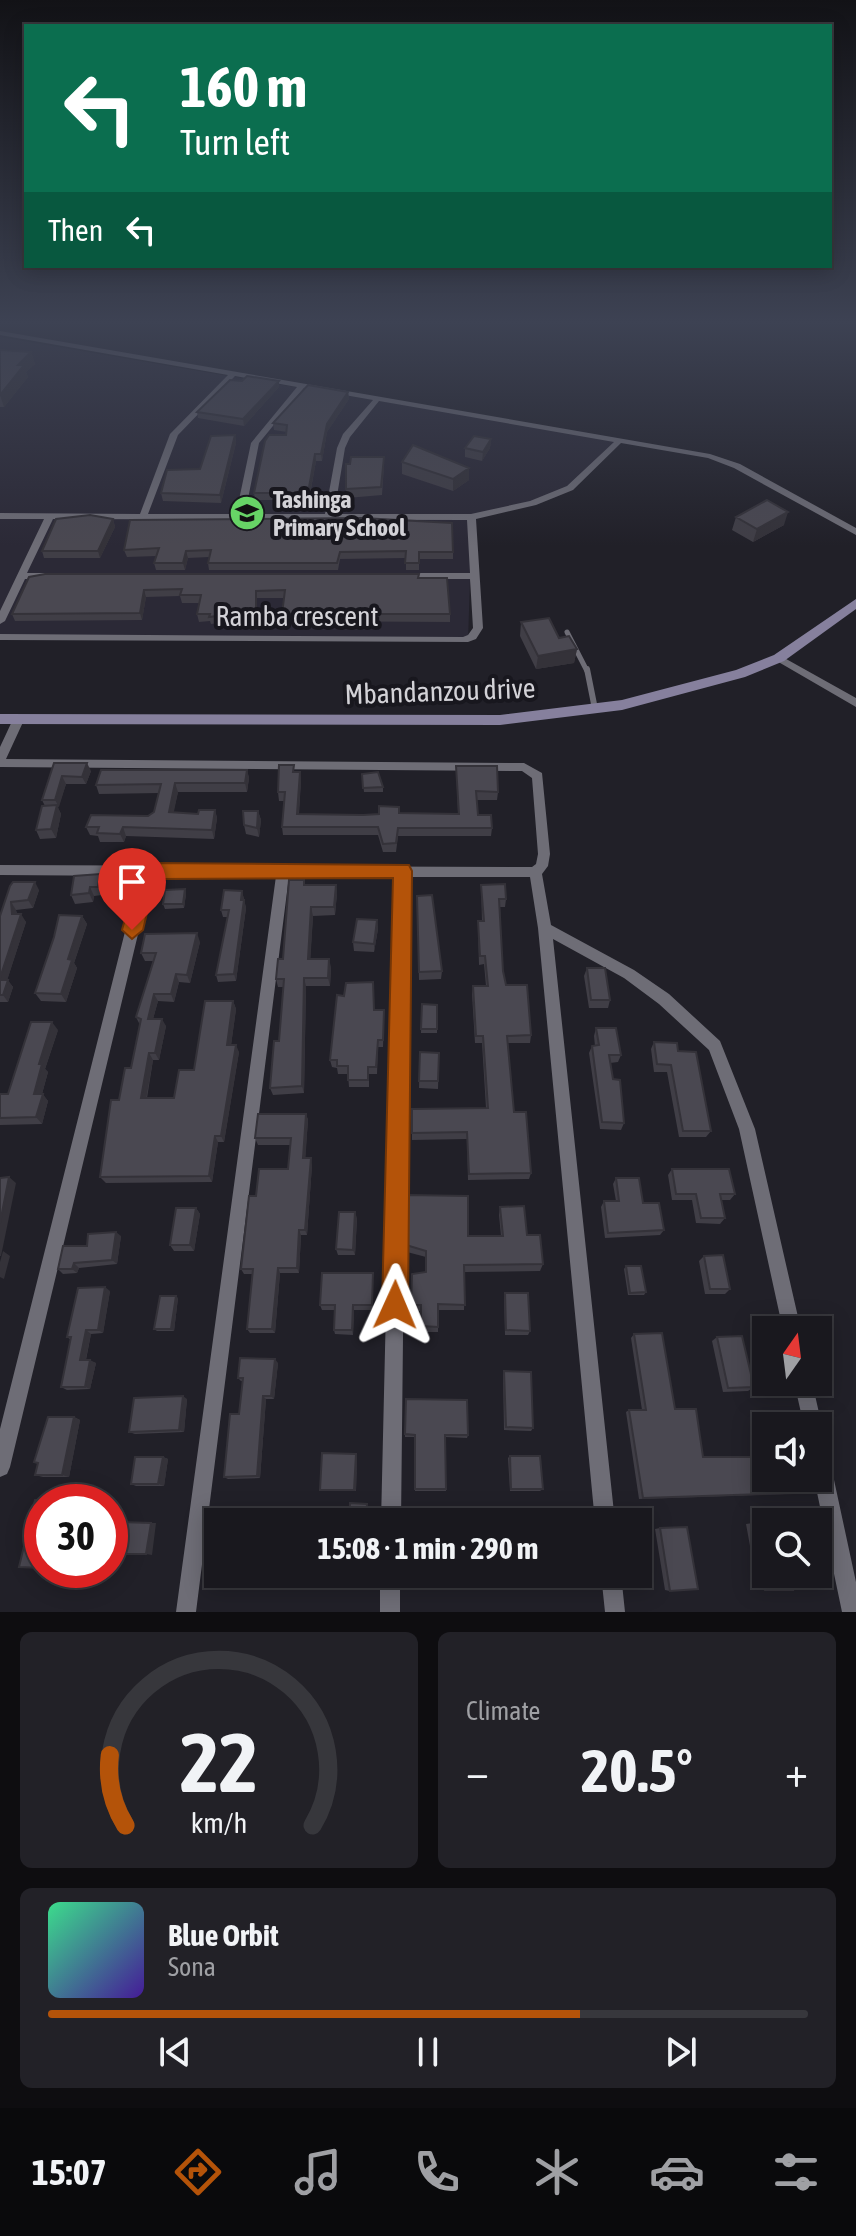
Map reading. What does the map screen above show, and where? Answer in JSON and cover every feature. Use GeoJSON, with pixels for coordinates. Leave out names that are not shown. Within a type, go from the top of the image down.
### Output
{"type":"FeatureCollection","features":[{"type":"Feature","properties":{"kind":"street"},"geometry":{"type":"LineString","coordinates":[[143,516],[174,434],[211,396]]}},
{"type":"Feature","properties":{"kind":"street"},"geometry":{"type":"LineString","coordinates":[[240,515],[255,443],[293,396]]}},
{"type":"Feature","properties":{"kind":"street"},"geometry":{"type":"LineString","coordinates":[[368,396],[721,460],[856,532]]}},
{"type":"Feature","properties":{"kind":"street"},"geometry":{"type":"LineString","coordinates":[[329,515],[346,436],[378,398]]}},
{"type":"Feature","properties":{"kind":"street"},"geometry":{"type":"LineString","coordinates":[[0,516],[471,517],[533,503],[570,488],[619,441]]}},
{"type":"Feature","properties":{"kind":"street"},"geometry":{"type":"LineString","coordinates":[[0,621],[50,516]]}},
{"type":"Feature","properties":{"kind":"street","name":"Ramba crescent"},"geometry":{"type":"LineString","coordinates":[[0,637],[464,640],[472,637],[478,628],[471,517]]}},
{"type":"Feature","properties":{"kind":"street"},"geometry":{"type":"LineString","coordinates":[[21,576],[68,576]]}},
{"type":"Feature","properties":{"kind":"street"},"geometry":{"type":"LineString","coordinates":[[396,576],[474,576]]}},
{"type":"Feature","properties":{"kind":"street","name":"Mbandanzou drive"},"geometry":{"type":"LineString","coordinates":[[0,719],[500,720],[595,709],[622,705],[740,674],[779,658],[856,603]]}},
{"type":"Feature","properties":{"kind":"street"},"geometry":{"type":"LineString","coordinates":[[779,658],[856,703]]}},
{"type":"Feature","properties":{"kind":"street"},"geometry":{"type":"LineString","coordinates":[[18,720],[0,761],[524,767],[538,776],[544,861],[535,872],[545,928],[604,1508]]}},
{"type":"Feature","properties":{"kind":"street"},"geometry":{"type":"LineString","coordinates":[[0,870],[535,872]]}},
{"type":"Feature","properties":{"kind":"street"},"geometry":{"type":"LineString","coordinates":[[0,1467],[147,871]]}},
{"type":"Feature","properties":{"kind":"street"},"geometry":{"type":"LineString","coordinates":[[391,1508],[402,871]]}},
{"type":"Feature","properties":{"kind":"street"},"geometry":{"type":"LineString","coordinates":[[186,1612],[283,873]]}},
{"type":"Feature","properties":{"kind":"street"},"geometry":{"type":"LineString","coordinates":[[545,928],[629,974],[664,999],[715,1046],[747,1129],[789,1316]]}},
{"type":"Feature","properties":{"kind":"street"},"geometry":{"type":"LineString","coordinates":[[826,1492],[852,1612]]}},
{"type":"Feature","properties":{"kind":"street"},"geometry":{"type":"LineString","coordinates":[[390,1588],[390,1612]]}},
{"type":"Feature","properties":{"kind":"street"},"geometry":{"type":"LineString","coordinates":[[612,1588],[615,1612]]}},
{"type":"Feature","properties":{"kind":"lane"},"geometry":{"type":"LineString","coordinates":[[567,632],[587,669],[595,709]]}},
{"type":"Feature","properties":{"kind":"shaded area","name":"Tashinga Primary School"},"geometry":{"type":"Polygon","coordinates":[[[0,396],[351,396],[622,441],[556,497],[472,519],[468,641],[0,635],[0,396]]]}},
{"type":"Feature","properties":{"kind":"building"},"geometry":{"type":"Polygon","coordinates":[[[213,396],[265,396],[243,419],[197,412],[213,396]]]}},
{"type":"Feature","properties":{"kind":"building"},"geometry":{"type":"Polygon","coordinates":[[[298,396],[345,396],[327,424],[321,454],[315,454],[308,493],[254,493],[265,441],[269,435],[286,435],[287,425],[273,423],[298,396]]]}},
{"type":"Feature","properties":{"kind":"building"},"geometry":{"type":"Polygon","coordinates":[[[235,435],[220,495],[161,493],[167,470],[200,469],[211,436],[235,435]]]}},
{"type":"Feature","properties":{"kind":"building"},"geometry":{"type":"Polygon","coordinates":[[[474,436],[491,439],[483,452],[465,448],[474,436]]]}},
{"type":"Feature","properties":{"kind":"building"},"geometry":{"type":"Polygon","coordinates":[[[413,445],[469,468],[453,479],[402,462],[413,445]]]}},
{"type":"Feature","properties":{"kind":"building"},"geometry":{"type":"Polygon","coordinates":[[[351,457],[384,457],[381,487],[346,489],[346,464],[350,464],[351,457]]]}},
{"type":"Feature","properties":{"kind":"building"},"geometry":{"type":"Polygon","coordinates":[[[767,500],[788,512],[757,529],[736,517],[767,500]]]}},
{"type":"Feature","properties":{"kind":"building"},"geometry":{"type":"Polygon","coordinates":[[[90,515],[113,519],[98,551],[42,551],[56,519],[90,515]]]}},
{"type":"Feature","properties":{"kind":"building"},"geometry":{"type":"Polygon","coordinates":[[[362,518],[452,523],[453,552],[419,552],[419,563],[405,563],[406,551],[340,552],[337,563],[208,563],[211,550],[186,551],[183,563],[154,563],[159,548],[124,550],[130,520],[362,518]]]}},
{"type":"Feature","properties":{"kind":"building"},"geometry":{"type":"Polygon","coordinates":[[[45,574],[419,574],[418,578],[447,578],[450,614],[282,614],[285,590],[256,591],[256,611],[209,617],[210,614],[197,614],[201,595],[180,595],[182,589],[144,590],[140,613],[12,614],[29,577],[45,574]]]}},
{"type":"Feature","properties":{"kind":"building"},"geometry":{"type":"Polygon","coordinates":[[[549,618],[559,638],[569,636],[577,649],[538,656],[521,622],[549,618]]]}},
{"type":"Feature","properties":{"kind":"building"},"geometry":{"type":"Polygon","coordinates":[[[54,763],[87,763],[82,777],[62,776],[55,800],[42,800],[54,763]]]}},
{"type":"Feature","properties":{"kind":"building"},"geometry":{"type":"Polygon","coordinates":[[[279,765],[294,765],[293,772],[300,772],[297,814],[363,815],[379,814],[379,806],[399,807],[399,813],[459,814],[456,766],[497,766],[498,792],[476,791],[478,815],[491,815],[492,828],[398,828],[396,843],[383,844],[378,827],[282,827],[285,792],[278,792],[279,765]]]}},
{"type":"Feature","properties":{"kind":"building"},"geometry":{"type":"Polygon","coordinates":[[[101,770],[247,770],[245,783],[175,783],[169,812],[198,814],[199,810],[215,810],[212,830],[123,827],[120,834],[97,833],[99,827],[86,827],[91,815],[148,816],[154,812],[161,784],[96,785],[101,770]]]}},
{"type":"Feature","properties":{"kind":"building"},"geometry":{"type":"Polygon","coordinates":[[[378,772],[383,787],[363,788],[362,774],[378,772]]]}},
{"type":"Feature","properties":{"kind":"building"},"geometry":{"type":"Polygon","coordinates":[[[57,805],[51,829],[36,830],[42,806],[57,805]]]}},
{"type":"Feature","properties":{"kind":"building"},"geometry":{"type":"Polygon","coordinates":[[[243,811],[258,811],[257,828],[244,825],[243,811]]]}},
{"type":"Feature","properties":{"kind":"building"},"geometry":{"type":"Polygon","coordinates":[[[100,874],[98,887],[90,887],[89,893],[71,895],[74,876],[100,874]]]}},
{"type":"Feature","properties":{"kind":"building"},"geometry":{"type":"Polygon","coordinates":[[[289,880],[304,880],[304,885],[336,885],[334,907],[311,907],[308,959],[329,959],[328,978],[304,978],[302,1086],[270,1088],[274,1041],[279,1041],[284,979],[276,979],[278,959],[283,959],[289,880]]]}},
{"type":"Feature","properties":{"kind":"building"},"geometry":{"type":"Polygon","coordinates":[[[13,882],[35,882],[28,900],[11,902],[12,914],[21,914],[0,978],[0,916],[13,882]]]}},
{"type":"Feature","properties":{"kind":"building"},"geometry":{"type":"Polygon","coordinates":[[[505,884],[506,899],[499,899],[506,985],[527,985],[531,1035],[507,1036],[514,1112],[526,1112],[531,1173],[469,1174],[467,1132],[412,1133],[412,1109],[488,1108],[483,1036],[476,1036],[473,986],[488,986],[485,956],[480,956],[478,921],[484,921],[481,885],[505,884]]]}},
{"type":"Feature","properties":{"kind":"building"},"geometry":{"type":"Polygon","coordinates":[[[185,889],[183,904],[163,904],[165,890],[185,889]]]}},
{"type":"Feature","properties":{"kind":"building"},"geometry":{"type":"Polygon","coordinates":[[[224,890],[242,891],[241,900],[244,900],[234,974],[216,975],[229,910],[221,910],[224,890]]]}},
{"type":"Feature","properties":{"kind":"building"},"geometry":{"type":"Polygon","coordinates":[[[432,895],[442,971],[419,972],[417,896],[432,895]]]}},
{"type":"Feature","properties":{"kind":"building"},"geometry":{"type":"Polygon","coordinates":[[[59,915],[82,916],[68,959],[72,960],[61,994],[35,993],[54,937],[59,915]]]}},
{"type":"Feature","properties":{"kind":"building"},"geometry":{"type":"Polygon","coordinates":[[[357,919],[377,920],[374,944],[353,942],[357,919]]]}},
{"type":"Feature","properties":{"kind":"building"},"geometry":{"type":"Polygon","coordinates":[[[197,933],[187,975],[176,974],[171,994],[154,994],[148,1019],[162,1019],[155,1053],[149,1053],[141,1098],[174,1098],[179,1070],[194,1070],[205,1001],[233,1001],[227,1045],[236,1045],[221,1136],[215,1136],[209,1176],[100,1177],[111,1100],[119,1100],[125,1068],[131,1068],[141,1019],[136,1017],[156,953],[141,953],[145,934],[197,933]]]}},
{"type":"Feature","properties":{"kind":"building"},"geometry":{"type":"Polygon","coordinates":[[[587,968],[605,968],[610,1000],[591,1000],[587,968]]]}},
{"type":"Feature","properties":{"kind":"building"},"geometry":{"type":"Polygon","coordinates":[[[0,980],[8,980],[3,995],[0,995],[0,980]]]}},
{"type":"Feature","properties":{"kind":"building"},"geometry":{"type":"Polygon","coordinates":[[[373,982],[374,1010],[384,1010],[383,1040],[378,1040],[376,1067],[368,1067],[368,1080],[348,1080],[348,1066],[337,1066],[337,1060],[330,1060],[337,995],[344,996],[346,983],[373,982]]]}},
{"type":"Feature","properties":{"kind":"building"},"geometry":{"type":"Polygon","coordinates":[[[422,1004],[437,1005],[437,1029],[421,1029],[422,1004]]]}},
{"type":"Feature","properties":{"kind":"building"},"geometry":{"type":"Polygon","coordinates":[[[31,1022],[52,1022],[39,1064],[42,1064],[34,1094],[43,1094],[36,1117],[0,1118],[0,1094],[8,1094],[31,1022]]]}},
{"type":"Feature","properties":{"kind":"building"},"geometry":{"type":"Polygon","coordinates":[[[596,1028],[616,1028],[621,1055],[609,1055],[613,1079],[620,1080],[624,1123],[602,1122],[592,1046],[599,1045],[596,1028]]]}},
{"type":"Feature","properties":{"kind":"building"},"geometry":{"type":"Polygon","coordinates":[[[654,1042],[677,1043],[678,1051],[696,1052],[711,1131],[683,1131],[671,1065],[657,1064],[654,1042]]]}},
{"type":"Feature","properties":{"kind":"building"},"geometry":{"type":"Polygon","coordinates":[[[420,1052],[439,1053],[438,1081],[419,1081],[420,1052]]]}},
{"type":"Feature","properties":{"kind":"building"},"geometry":{"type":"Polygon","coordinates":[[[258,1114],[306,1114],[303,1158],[311,1158],[305,1230],[299,1230],[297,1268],[278,1268],[272,1329],[247,1329],[253,1269],[241,1269],[249,1196],[256,1196],[259,1169],[288,1169],[291,1138],[255,1138],[258,1114]]]}},
{"type":"Feature","properties":{"kind":"building"},"geometry":{"type":"Polygon","coordinates":[[[672,1169],[729,1169],[735,1194],[720,1194],[725,1218],[701,1218],[696,1194],[676,1194],[672,1169]]]}},
{"type":"Feature","properties":{"kind":"building"},"geometry":{"type":"Polygon","coordinates":[[[9,1177],[0,1223],[0,1178],[9,1177]]]}},
{"type":"Feature","properties":{"kind":"building"},"geometry":{"type":"Polygon","coordinates":[[[616,1178],[639,1178],[643,1203],[659,1203],[664,1230],[608,1233],[604,1201],[619,1201],[616,1178]]]}},
{"type":"Feature","properties":{"kind":"building"},"geometry":{"type":"Polygon","coordinates":[[[407,1195],[468,1196],[468,1236],[503,1236],[500,1207],[524,1206],[527,1235],[540,1235],[543,1264],[464,1265],[465,1305],[438,1304],[438,1327],[421,1326],[421,1305],[411,1305],[412,1274],[426,1272],[426,1251],[406,1245],[407,1195]]]}},
{"type":"Feature","properties":{"kind":"building"},"geometry":{"type":"Polygon","coordinates":[[[176,1208],[196,1208],[190,1245],[170,1245],[176,1208]]]}},
{"type":"Feature","properties":{"kind":"building"},"geometry":{"type":"Polygon","coordinates":[[[339,1212],[355,1212],[353,1250],[336,1249],[339,1212]]]}},
{"type":"Feature","properties":{"kind":"building"},"geometry":{"type":"Polygon","coordinates":[[[116,1232],[112,1260],[74,1263],[72,1269],[58,1269],[63,1246],[87,1246],[88,1234],[116,1232]]]}},
{"type":"Feature","properties":{"kind":"building"},"geometry":{"type":"Polygon","coordinates":[[[723,1255],[730,1289],[710,1289],[704,1256],[723,1255]]]}},
{"type":"Feature","properties":{"kind":"building"},"geometry":{"type":"Polygon","coordinates":[[[626,1266],[641,1266],[646,1292],[630,1293],[626,1266]]]}},
{"type":"Feature","properties":{"kind":"building"},"geometry":{"type":"Polygon","coordinates":[[[322,1273],[373,1273],[372,1305],[353,1305],[352,1330],[334,1330],[335,1305],[320,1305],[322,1273]]]}},
{"type":"Feature","properties":{"kind":"building"},"geometry":{"type":"Polygon","coordinates":[[[105,1287],[98,1330],[86,1330],[80,1360],[90,1360],[85,1387],[61,1387],[71,1337],[67,1337],[78,1288],[105,1287]]]}},
{"type":"Feature","properties":{"kind":"building"},"geometry":{"type":"Polygon","coordinates":[[[505,1293],[528,1293],[530,1331],[506,1330],[505,1293]]]}},
{"type":"Feature","properties":{"kind":"building"},"geometry":{"type":"Polygon","coordinates":[[[160,1296],[176,1296],[171,1329],[154,1329],[160,1296]]]}},
{"type":"Feature","properties":{"kind":"building"},"geometry":{"type":"Polygon","coordinates":[[[662,1333],[675,1409],[696,1409],[703,1457],[752,1457],[752,1492],[793,1493],[643,1498],[629,1410],[646,1410],[634,1334],[662,1333]]]}},
{"type":"Feature","properties":{"kind":"building"},"geometry":{"type":"Polygon","coordinates":[[[742,1336],[752,1387],[728,1388],[717,1337],[742,1336]]]}},
{"type":"Feature","properties":{"kind":"building"},"geometry":{"type":"Polygon","coordinates":[[[240,1358],[275,1359],[271,1396],[263,1396],[257,1476],[224,1477],[230,1414],[239,1414],[243,1378],[238,1378],[240,1358]]]}},
{"type":"Feature","properties":{"kind":"building"},"geometry":{"type":"Polygon","coordinates":[[[504,1371],[531,1372],[533,1428],[506,1427],[504,1371]]]}},
{"type":"Feature","properties":{"kind":"building"},"geometry":{"type":"Polygon","coordinates":[[[183,1396],[179,1430],[129,1432],[134,1398],[183,1396]]]}},
{"type":"Feature","properties":{"kind":"building"},"geometry":{"type":"Polygon","coordinates":[[[406,1399],[467,1400],[468,1435],[445,1435],[446,1489],[415,1489],[415,1435],[405,1434],[406,1399]]]}},
{"type":"Feature","properties":{"kind":"building"},"geometry":{"type":"Polygon","coordinates":[[[48,1417],[74,1417],[62,1475],[35,1475],[38,1463],[34,1462],[48,1417]]]}},
{"type":"Feature","properties":{"kind":"building"},"geometry":{"type":"Polygon","coordinates":[[[322,1453],[356,1454],[354,1490],[320,1490],[322,1453]]]}},
{"type":"Feature","properties":{"kind":"building"},"geometry":{"type":"Polygon","coordinates":[[[510,1456],[540,1456],[543,1489],[511,1489],[510,1456]]]}},
{"type":"Feature","properties":{"kind":"building"},"geometry":{"type":"Polygon","coordinates":[[[135,1457],[163,1457],[158,1484],[131,1484],[135,1457]]]}},
{"type":"Feature","properties":{"kind":"building"},"geometry":{"type":"Polygon","coordinates":[[[350,1503],[367,1504],[367,1508],[350,1508],[350,1503]]]}},
{"type":"Feature","properties":{"kind":"building"},"geometry":{"type":"Polygon","coordinates":[[[128,1522],[151,1523],[146,1554],[128,1554],[128,1522]]]}},
{"type":"Feature","properties":{"kind":"building"},"geometry":{"type":"Polygon","coordinates":[[[687,1527],[698,1589],[670,1591],[660,1528],[687,1527]]]}},
{"type":"Feature","properties":{"kind":"building"},"geometry":{"type":"Polygon","coordinates":[[[24,1546],[24,1567],[19,1567],[24,1546]]]}},
{"type":"Feature","properties":{"kind":"building"},"geometry":{"type":"Polygon","coordinates":[[[765,1588],[793,1590],[765,1590],[765,1588]]]}},
{"type":"Feature","properties":{"kind":"place","name":"Tashinga Primary School"},"geometry":{"type":"Point","coordinates":[247,513]}},
{"type":"Feature","properties":{"kind":"route"},"geometry":{"type":"LineString","coordinates":[[132,930],[147,871],[402,871],[395,1305]]}}]}
